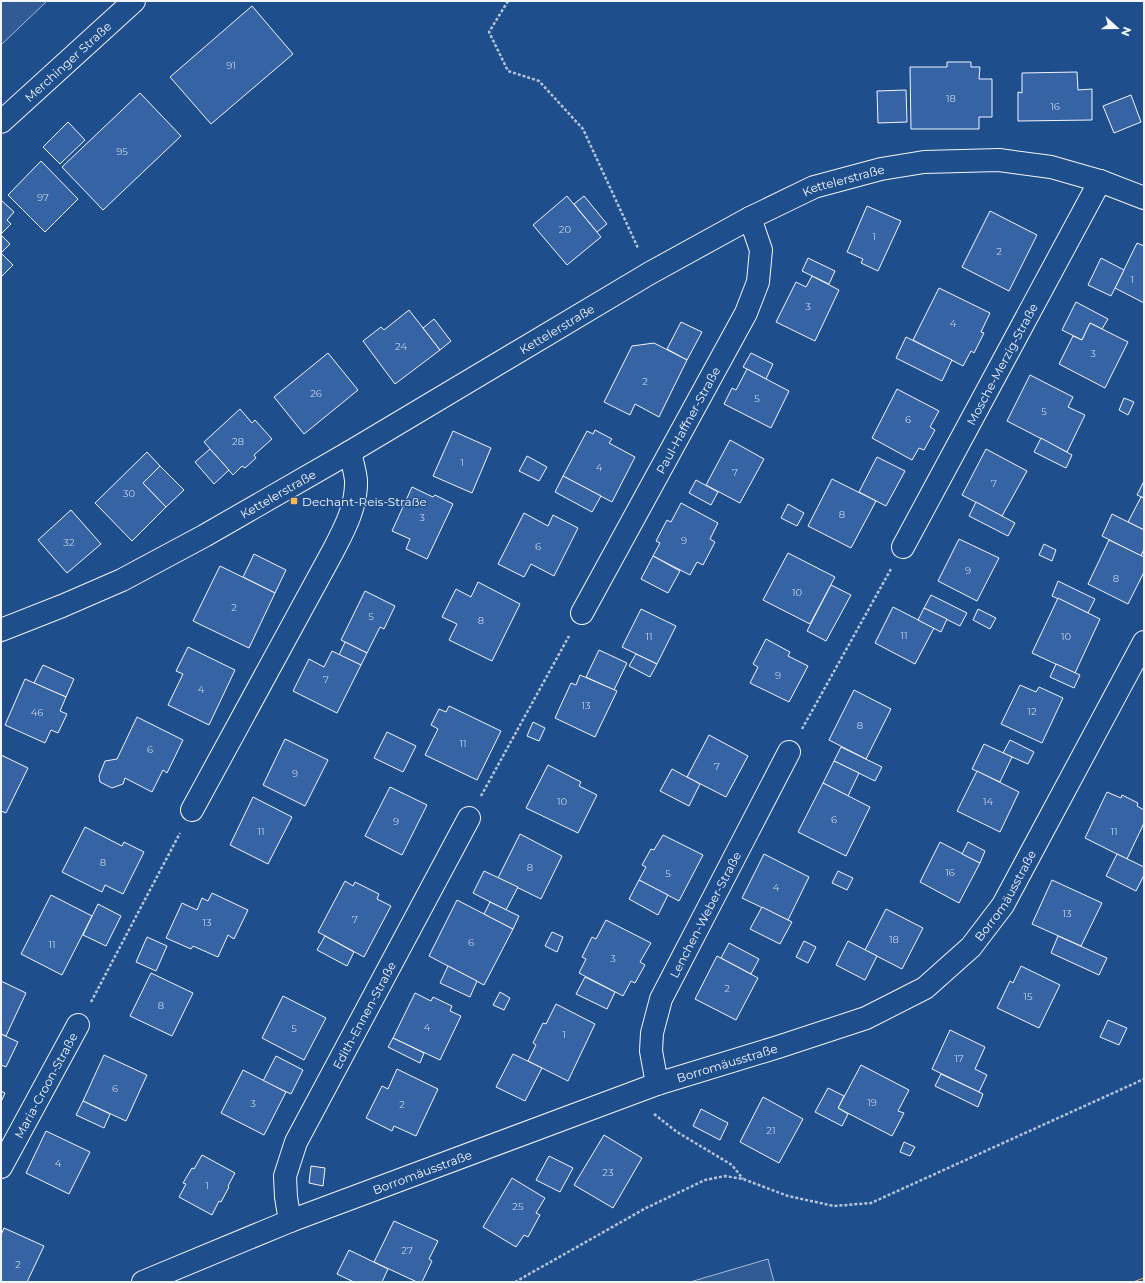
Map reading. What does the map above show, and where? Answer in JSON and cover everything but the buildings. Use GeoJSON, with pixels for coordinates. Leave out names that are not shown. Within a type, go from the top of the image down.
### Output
{"type":"FeatureCollection","features":[{"type":"Feature","properties":{"kind":"street","name":"Merchinger Straße"},"geometry":{"type":"LineString","coordinates":[[1,122],[134,1]]}},
{"type":"Feature","properties":{"kind":"street","name":"Kettelerstraße"},"geometry":{"type":"LineString","coordinates":[[1,630],[122,580],[204,536],[350,452],[650,272],[750,218],[814,187],[881,169],[924,162],[999,160],[1051,167],[1100,181],[1144,198]]}},
{"type":"Feature","properties":{"kind":"street","name":"Mosche-Merzig-Straße"},"geometry":{"type":"LineString","coordinates":[[903,546],[1100,181]]}},
{"type":"Feature","properties":{"kind":"street","name":"Paul-Haffner-Straße"},"geometry":{"type":"LineString","coordinates":[[582,613],[746,313],[758,282],[761,250],[750,218]]}},
{"type":"Feature","properties":{"kind":"street"},"geometry":{"type":"LineString","coordinates":[[192,810],[347,523],[354,501],[356,480],[350,452]]}},
{"type":"Feature","properties":{"kind":"street","name":"Borromäusstraße"},"geometry":{"type":"LineString","coordinates":[[143,1282],[290,1221],[657,1084],[866,1018],[925,988],[971,947],[1003,904],[1144,642]]}},
{"type":"Feature","properties":{"kind":"street","name":"Lenchen-Weber-Straße"},"geometry":{"type":"LineString","coordinates":[[657,1084],[651,1051],[652,1032],[661,999],[789,752]]}},
{"type":"Feature","properties":{"kind":"street","name":"Edith-Ennen-Straße"},"geometry":{"type":"LineString","coordinates":[[290,1221],[286,1197],[285,1176],[296,1142],[469,818]]}},
{"type":"Feature","properties":{"kind":"street","name":"Maria-Croon-Straße"},"geometry":{"type":"LineString","coordinates":[[1,1167],[78,1025]]}},
{"type":"Feature","properties":{"kind":"path"},"geometry":{"type":"LineString","coordinates":[[508,1],[489,32],[508,71],[539,81],[583,129],[650,272]]}},
{"type":"Feature","properties":{"kind":"path"},"geometry":{"type":"LineString","coordinates":[[789,752],[903,546]]}},
{"type":"Feature","properties":{"kind":"path"},"geometry":{"type":"LineString","coordinates":[[469,818],[582,613]]}},
{"type":"Feature","properties":{"kind":"path"},"geometry":{"type":"LineString","coordinates":[[78,1025],[192,810]]}},
{"type":"Feature","properties":{"kind":"path"},"geometry":{"type":"LineString","coordinates":[[515,1282],[646,1208],[705,1180],[725,1176],[743,1179],[788,1196],[834,1206],[871,1203],[1144,1079]]}},
{"type":"Feature","properties":{"kind":"path"},"geometry":{"type":"LineString","coordinates":[[637,1092],[653,1113],[677,1132],[732,1165],[743,1179]]}},
{"type":"Feature","properties":{"kind":"shaded area"},"geometry":{"type":"Polygon","coordinates":[[[1,1],[47,1],[1,45],[1,1]]]}},
{"type":"Feature","properties":{"kind":"shaded area"},"geometry":{"type":"Polygon","coordinates":[[[768,1259],[774,1282],[690,1282],[768,1259]]]}},
{"type":"Feature","properties":{"kind":"power"},"geometry":{"type":"LineString","coordinates":[[1133,1282],[1144,1278]]}},
{"type":"Feature","properties":{"kind":"place","name":"Dechant-Reis-Straße"},"geometry":{"type":"Point","coordinates":[294,501]}}]}
